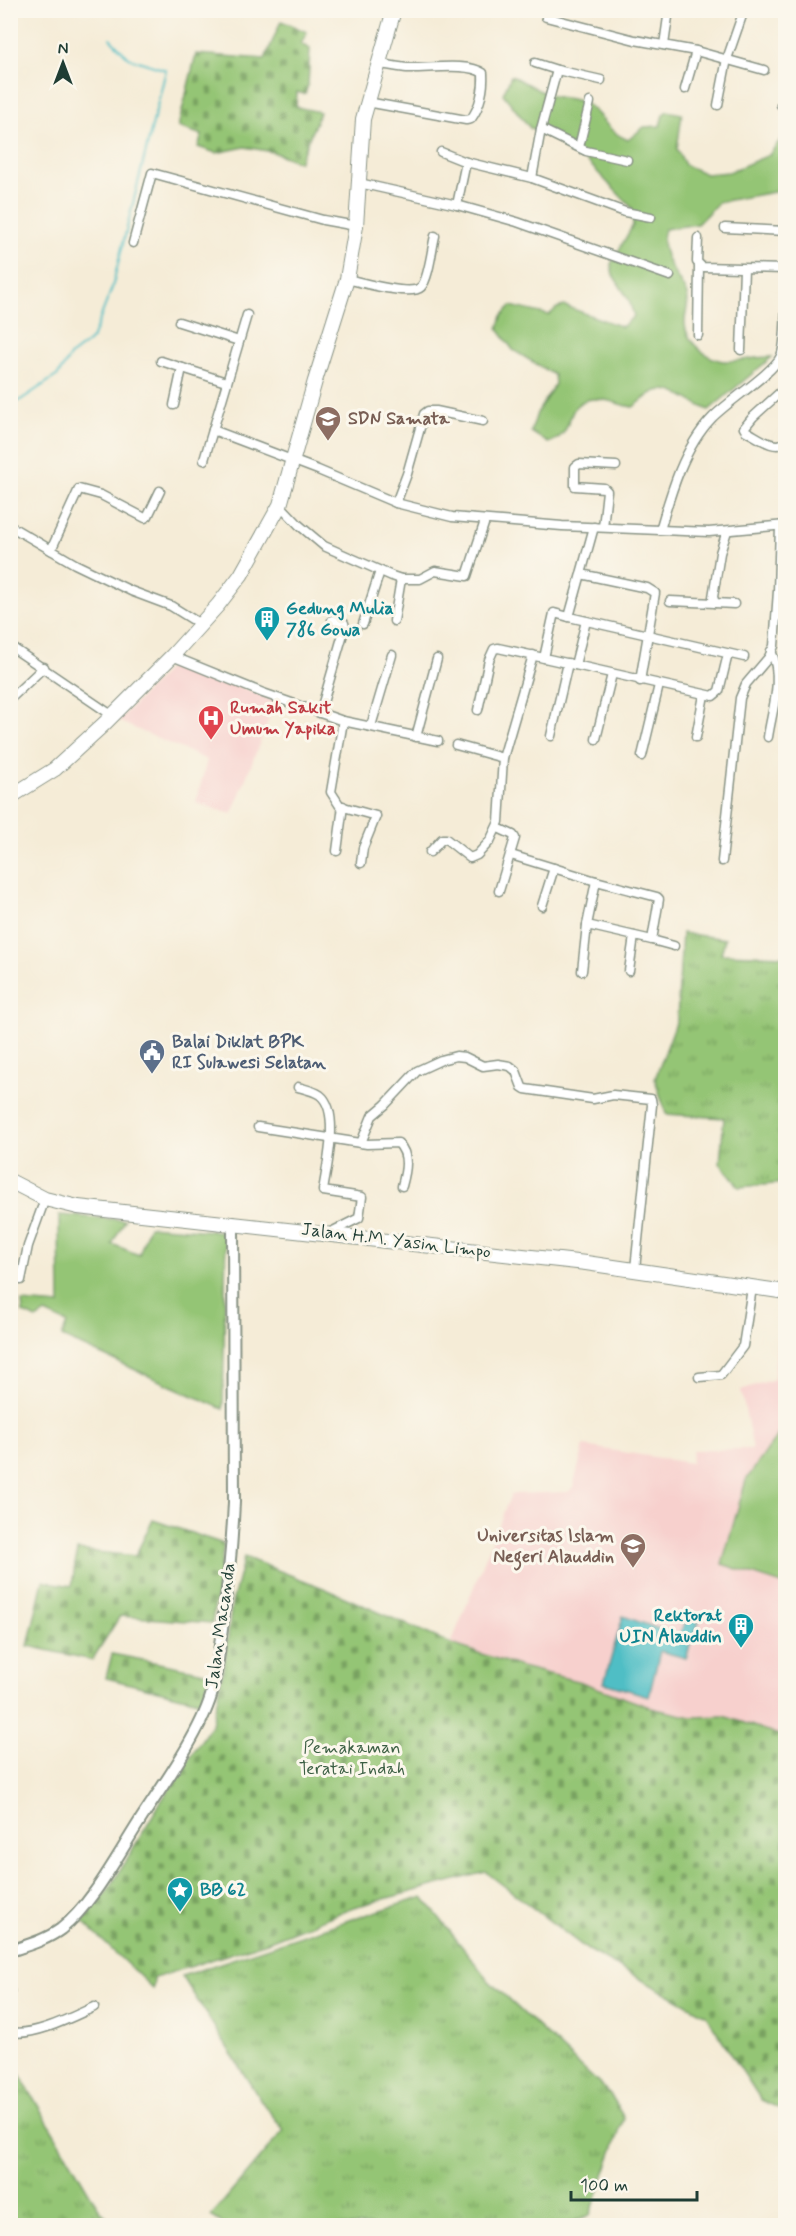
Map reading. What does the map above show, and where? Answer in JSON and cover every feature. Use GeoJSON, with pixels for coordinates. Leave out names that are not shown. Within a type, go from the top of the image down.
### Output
{"type":"FeatureCollection","features":[{"type":"Feature","properties":{"kind":"main road"},"geometry":{"type":"LineString","coordinates":[[10,796],[56,769],[113,716],[172,656],[241,575],[280,505],[346,279],[356,226],[361,134],[367,102],[394,10]]}},
{"type":"Feature","properties":{"kind":"main road","name":"Jalan H.M. Yasin Limpo"},"geometry":{"type":"LineString","coordinates":[[10,1180],[45,1199],[78,1207],[329,1233],[635,1269],[786,1292]]}},
{"type":"Feature","properties":{"kind":"street"},"geometry":{"type":"LineString","coordinates":[[664,45],[669,10]]}},
{"type":"Feature","properties":{"kind":"street"},"geometry":{"type":"LineString","coordinates":[[718,105],[727,58],[744,10]]}},
{"type":"Feature","properties":{"kind":"street"},"geometry":{"type":"LineString","coordinates":[[546,17],[635,40],[727,58],[764,70]]}},
{"type":"Feature","properties":{"kind":"street"},"geometry":{"type":"LineString","coordinates":[[685,88],[696,51]]}},
{"type":"Feature","properties":{"kind":"street"},"geometry":{"type":"LineString","coordinates":[[535,63],[601,80]]}},
{"type":"Feature","properties":{"kind":"street"},"geometry":{"type":"LineString","coordinates":[[367,102],[466,120],[471,119],[476,113],[480,101],[483,73],[479,70],[408,68],[379,64]]}},
{"type":"Feature","properties":{"kind":"street"},"geometry":{"type":"LineString","coordinates":[[532,178],[541,129],[557,70]]}},
{"type":"Feature","properties":{"kind":"street"},"geometry":{"type":"LineString","coordinates":[[579,147],[590,102]]}},
{"type":"Feature","properties":{"kind":"street"},"geometry":{"type":"LineString","coordinates":[[541,129],[579,147],[627,160]]}},
{"type":"Feature","properties":{"kind":"street"},"geometry":{"type":"LineString","coordinates":[[441,152],[466,162],[532,178],[625,212],[651,218]]}},
{"type":"Feature","properties":{"kind":"street"},"geometry":{"type":"LineString","coordinates":[[457,205],[466,162]]}},
{"type":"Feature","properties":{"kind":"street"},"geometry":{"type":"LineString","coordinates":[[133,243],[152,173],[323,220],[356,226]]}},
{"type":"Feature","properties":{"kind":"street"},"geometry":{"type":"LineString","coordinates":[[359,183],[457,205],[517,222],[670,276]]}},
{"type":"Feature","properties":{"kind":"street"},"geometry":{"type":"LineString","coordinates":[[725,228],[786,231]]}},
{"type":"Feature","properties":{"kind":"street"},"geometry":{"type":"LineString","coordinates":[[346,279],[415,291],[424,281],[435,236]]}},
{"type":"Feature","properties":{"kind":"street"},"geometry":{"type":"LineString","coordinates":[[698,237],[698,335]]}},
{"type":"Feature","properties":{"kind":"street"},"geometry":{"type":"LineString","coordinates":[[699,266],[786,269]]}},
{"type":"Feature","properties":{"kind":"street"},"geometry":{"type":"LineString","coordinates":[[741,350],[744,269]]}},
{"type":"Feature","properties":{"kind":"street"},"geometry":{"type":"LineString","coordinates":[[660,530],[677,477],[701,431],[711,418],[764,374],[780,357],[783,345],[786,287]]}},
{"type":"Feature","properties":{"kind":"street"},"geometry":{"type":"LineString","coordinates":[[204,460],[247,315]]}},
{"type":"Feature","properties":{"kind":"street"},"geometry":{"type":"LineString","coordinates":[[179,322],[239,340]]}},
{"type":"Feature","properties":{"kind":"street"},"geometry":{"type":"LineString","coordinates":[[161,361],[226,382]]}},
{"type":"Feature","properties":{"kind":"street"},"geometry":{"type":"LineString","coordinates":[[174,405],[182,368]]}},
{"type":"Feature","properties":{"kind":"street"},"geometry":{"type":"LineString","coordinates":[[786,387],[744,428],[774,446],[780,446],[786,442]]}},
{"type":"Feature","properties":{"kind":"street"},"geometry":{"type":"LineString","coordinates":[[396,502],[407,474],[424,414],[436,411],[483,421]]}},
{"type":"Feature","properties":{"kind":"street"},"geometry":{"type":"LineString","coordinates":[[213,430],[396,502],[452,517],[485,521],[660,530],[727,531],[783,526],[775,636],[771,651],[763,665],[746,684],[740,698],[722,861]]}},
{"type":"Feature","properties":{"kind":"street"},"geometry":{"type":"LineString","coordinates":[[569,617],[607,491],[604,488],[575,486],[575,466],[579,464],[616,466]]}},
{"type":"Feature","properties":{"kind":"street"},"geometry":{"type":"LineString","coordinates":[[51,550],[80,489],[101,495],[145,518],[160,491]]}},
{"type":"Feature","properties":{"kind":"street"},"geometry":{"type":"LineString","coordinates":[[280,505],[324,546],[401,579],[420,579],[435,571],[467,576],[485,521]]}},
{"type":"Feature","properties":{"kind":"street"},"geometry":{"type":"LineString","coordinates":[[10,526],[131,591],[171,606],[200,624]]}},
{"type":"Feature","properties":{"kind":"street"},"geometry":{"type":"LineString","coordinates":[[715,603],[713,597],[719,560],[727,531]]}},
{"type":"Feature","properties":{"kind":"street"},"geometry":{"type":"LineString","coordinates":[[363,624],[380,571]]}},
{"type":"Feature","properties":{"kind":"street"},"geometry":{"type":"LineString","coordinates":[[581,574],[652,590],[655,596],[640,681]]}},
{"type":"Feature","properties":{"kind":"street"},"geometry":{"type":"LineString","coordinates":[[394,621],[401,579]]}},
{"type":"Feature","properties":{"kind":"street"},"geometry":{"type":"LineString","coordinates":[[670,601],[734,604]]}},
{"type":"Feature","properties":{"kind":"street"},"geometry":{"type":"LineString","coordinates":[[544,658],[554,613],[744,657]]}},
{"type":"Feature","properties":{"kind":"street"},"geometry":{"type":"LineString","coordinates":[[320,713],[345,627],[344,623],[332,620]]}},
{"type":"Feature","properties":{"kind":"street"},"geometry":{"type":"LineString","coordinates":[[551,736],[586,621]]}},
{"type":"Feature","properties":{"kind":"street"},"geometry":{"type":"LineString","coordinates":[[10,646],[113,716]]}},
{"type":"Feature","properties":{"kind":"street"},"geometry":{"type":"LineString","coordinates":[[478,710],[489,660],[494,649],[498,648],[713,696],[718,693],[728,654]]}},
{"type":"Feature","properties":{"kind":"street"},"geometry":{"type":"LineString","coordinates":[[768,737],[777,676],[775,659],[771,651]]}},
{"type":"Feature","properties":{"kind":"street"},"geometry":{"type":"LineString","coordinates":[[371,726],[392,655]]}},
{"type":"Feature","properties":{"kind":"street"},"geometry":{"type":"LineString","coordinates":[[430,852],[444,838],[451,841],[468,858],[473,858],[490,841],[498,828],[503,758],[533,655]]}},
{"type":"Feature","properties":{"kind":"street"},"geometry":{"type":"LineString","coordinates":[[172,656],[263,693],[343,721],[438,741]]}},
{"type":"Feature","properties":{"kind":"street"},"geometry":{"type":"LineString","coordinates":[[416,736],[437,660]]}},
{"type":"Feature","properties":{"kind":"street"},"geometry":{"type":"LineString","coordinates":[[10,699],[44,667]]}},
{"type":"Feature","properties":{"kind":"street"},"geometry":{"type":"LineString","coordinates":[[596,739],[612,674]]}},
{"type":"Feature","properties":{"kind":"street"},"geometry":{"type":"LineString","coordinates":[[642,756],[659,685]]}},
{"type":"Feature","properties":{"kind":"street"},"geometry":{"type":"LineString","coordinates":[[696,737],[704,695]]}},
{"type":"Feature","properties":{"kind":"street"},"geometry":{"type":"LineString","coordinates":[[343,721],[331,792],[340,806],[376,816],[363,848],[362,863]]}},
{"type":"Feature","properties":{"kind":"street"},"geometry":{"type":"LineString","coordinates":[[456,745],[503,758]]}},
{"type":"Feature","properties":{"kind":"street"},"geometry":{"type":"LineString","coordinates":[[337,851],[343,806]]}},
{"type":"Feature","properties":{"kind":"street"},"geometry":{"type":"LineString","coordinates":[[498,828],[515,836],[499,891]]}},
{"type":"Feature","properties":{"kind":"street"},"geometry":{"type":"LineString","coordinates":[[511,855],[659,898],[652,940]]}},
{"type":"Feature","properties":{"kind":"street"},"geometry":{"type":"LineString","coordinates":[[542,906],[554,868]]}},
{"type":"Feature","properties":{"kind":"street"},"geometry":{"type":"LineString","coordinates":[[582,971],[587,926],[596,881]]}},
{"type":"Feature","properties":{"kind":"street"},"geometry":{"type":"LineString","coordinates":[[587,926],[674,946]]}},
{"type":"Feature","properties":{"kind":"street"},"geometry":{"type":"LineString","coordinates":[[629,971],[634,936]]}},
{"type":"Feature","properties":{"kind":"street"},"geometry":{"type":"LineString","coordinates":[[361,1143],[372,1116],[417,1071],[456,1056],[465,1057],[483,1066],[498,1064],[510,1066],[516,1071],[525,1089],[593,1099],[613,1095],[651,1099],[635,1269]]}},
{"type":"Feature","properties":{"kind":"street"},"geometry":{"type":"LineString","coordinates":[[298,1087],[322,1096],[327,1104],[331,1139],[323,1191],[362,1197],[359,1218],[329,1233]]}},
{"type":"Feature","properties":{"kind":"street"},"geometry":{"type":"LineString","coordinates":[[258,1127],[361,1143],[393,1142],[401,1146],[405,1156],[402,1186]]}},
{"type":"Feature","properties":{"kind":"street"},"geometry":{"type":"LineString","coordinates":[[21,1280],[28,1246],[45,1199]]}},
{"type":"Feature","properties":{"kind":"street","name":"Jalan Macanda"},"geometry":{"type":"LineString","coordinates":[[10,1951],[36,1942],[60,1929],[88,1900],[114,1863],[162,1785],[204,1715],[211,1697],[219,1655],[232,1542],[234,1502],[233,1223]]}},
{"type":"Feature","properties":{"kind":"street"},"geometry":{"type":"LineString","coordinates":[[699,1377],[721,1375],[744,1346],[752,1288]]}},
{"type":"Feature","properties":{"kind":"street"},"geometry":{"type":"LineString","coordinates":[[10,2032],[24,2033],[69,2019],[93,2007]]}},
{"type":"Feature","properties":{"kind":"shaded area","name":"Rumah Sakit Umum Yapika"},"geometry":{"type":"Polygon","coordinates":[[[175,662],[276,701],[232,814],[196,803],[207,760],[118,721],[175,662]]]}},
{"type":"Feature","properties":{"kind":"shaded area","name":"Universitas Islam Negeri Alauddin"},"geometry":{"type":"Polygon","coordinates":[[[780,1301],[785,1302],[785,1737],[724,1716],[692,1717],[655,1709],[581,1682],[521,1667],[451,1644],[511,1494],[568,1492],[573,1487],[584,1446],[691,1463],[692,1450],[753,1449],[741,1390],[774,1379],[780,1301]]]}},
{"type":"Feature","properties":{"kind":"green space"},"geometry":{"type":"Polygon","coordinates":[[[281,21],[307,32],[301,44],[310,49],[308,85],[305,94],[297,92],[296,107],[320,112],[299,162],[273,152],[245,147],[216,153],[198,147],[202,135],[178,127],[196,54],[265,59],[281,21]]]}},
{"type":"Feature","properties":{"kind":"green space"},"geometry":{"type":"Polygon","coordinates":[[[511,76],[549,95],[582,102],[592,108],[614,132],[628,140],[644,127],[660,126],[663,115],[667,111],[682,114],[677,149],[685,165],[706,174],[729,172],[769,155],[785,134],[785,190],[719,202],[697,224],[665,229],[663,245],[665,254],[686,292],[688,304],[685,327],[693,343],[704,353],[722,361],[772,357],[709,410],[682,395],[659,390],[633,407],[598,399],[580,403],[575,408],[563,433],[548,443],[531,432],[537,413],[555,384],[554,375],[513,350],[498,329],[502,316],[511,306],[549,315],[557,308],[565,306],[622,327],[634,316],[629,300],[613,275],[611,264],[633,225],[631,207],[586,160],[552,133],[530,128],[503,94],[511,76]]]}},
{"type":"Feature","properties":{"kind":"green space"},"geometry":{"type":"Polygon","coordinates":[[[682,933],[725,939],[721,954],[785,956],[785,1183],[739,1187],[720,1163],[724,1118],[666,1114],[655,1079],[677,1020],[682,933]]]}},
{"type":"Feature","properties":{"kind":"green space"},"geometry":{"type":"Polygon","coordinates":[[[59,1215],[125,1220],[112,1244],[139,1255],[149,1226],[226,1232],[223,1409],[62,1337],[67,1323],[45,1313],[37,1319],[23,1313],[22,1302],[60,1305],[59,1215]]]}},
{"type":"Feature","properties":{"kind":"green space"},"geometry":{"type":"Polygon","coordinates":[[[785,1429],[785,1585],[722,1564],[746,1480],[780,1432],[785,1429]]]}},
{"type":"Feature","properties":{"kind":"green space"},"geometry":{"type":"Polygon","coordinates":[[[153,1520],[224,1544],[212,1623],[120,1616],[92,1660],[28,1646],[43,1581],[72,1586],[77,1550],[135,1556],[153,1520]]]}},
{"type":"Feature","properties":{"kind":"green space","name":"Pemakaman Teratai Indah"},"geometry":{"type":"Polygon","coordinates":[[[244,1557],[326,1589],[451,1644],[521,1667],[581,1682],[655,1709],[692,1717],[724,1716],[785,1737],[785,2111],[761,2100],[706,2015],[588,1950],[486,1872],[354,1907],[267,1942],[154,1978],[153,1989],[82,1921],[111,1886],[160,1803],[212,1724],[225,1662],[232,1603],[244,1557]]]}},
{"type":"Feature","properties":{"kind":"green space"},"geometry":{"type":"Polygon","coordinates":[[[112,1654],[210,1673],[202,1702],[106,1678],[112,1654]]]}},
{"type":"Feature","properties":{"kind":"green space"},"geometry":{"type":"Polygon","coordinates":[[[423,1897],[489,1981],[610,2094],[624,2118],[590,2215],[561,2226],[227,2226],[211,2216],[284,2130],[261,2101],[182,1976],[423,1897]]]}},
{"type":"Feature","properties":{"kind":"green space"},"geometry":{"type":"Polygon","coordinates":[[[10,2058],[97,2206],[107,2218],[102,2225],[11,2225],[10,2058]]]}},
{"type":"Feature","properties":{"kind":"water"},"geometry":{"type":"Polygon","coordinates":[[[623,1616],[678,1636],[687,1619],[699,1622],[686,1658],[660,1651],[649,1696],[604,1683],[623,1616]]]}},
{"type":"Feature","properties":{"kind":"waterway"},"geometry":{"type":"LineString","coordinates":[[10,407],[58,375],[71,355],[92,339],[112,288],[166,70],[129,58],[110,38]]}},
{"type":"Feature","properties":{"kind":"place","name":"SDN Samata"},"geometry":{"type":"Point","coordinates":[328,442]}},
{"type":"Feature","properties":{"kind":"place","name":"Gedung Mulia 786 Gowa"},"geometry":{"type":"Point","coordinates":[267,642]}},
{"type":"Feature","properties":{"kind":"place","name":"Rumah Sakit Umum Yapika"},"geometry":{"type":"Point","coordinates":[211,741]}},
{"type":"Feature","properties":{"kind":"place","name":"Balai Diklat BPK RI Sulawesi Selatan"},"geometry":{"type":"Point","coordinates":[152,1075]}},
{"type":"Feature","properties":{"kind":"place","name":"Universitas Islam Negeri Alauddin"},"geometry":{"type":"Point","coordinates":[633,1569]}},
{"type":"Feature","properties":{"kind":"place","name":"Rektorat UIN Alauddin"},"geometry":{"type":"Point","coordinates":[741,1649]}},
{"type":"Feature","properties":{"kind":"place","name":"BB 62"},"geometry":{"type":"Point","coordinates":[180,1913]}}]}
